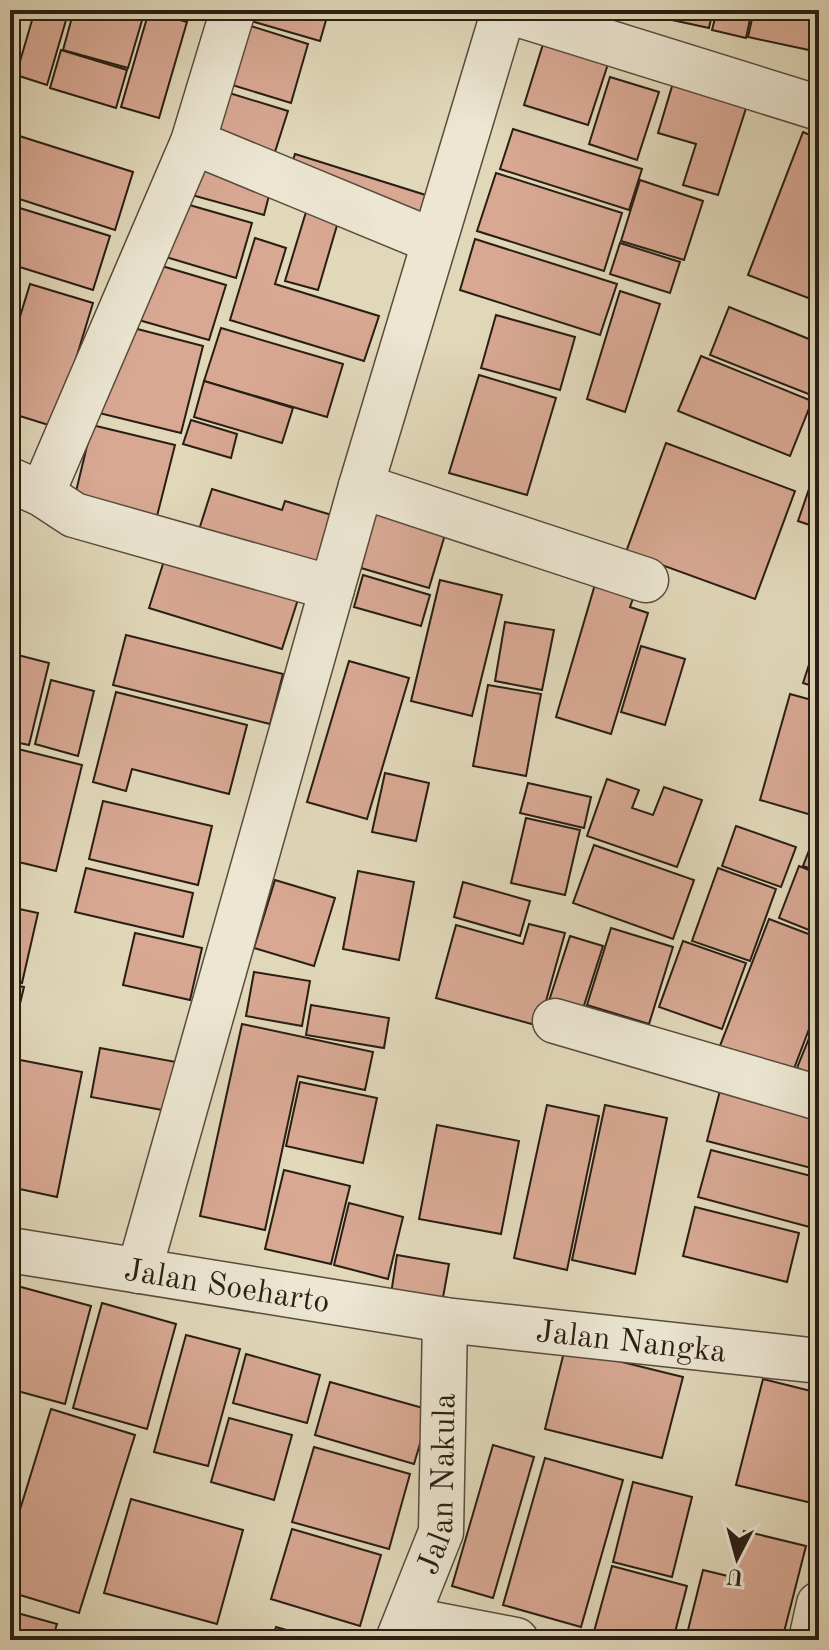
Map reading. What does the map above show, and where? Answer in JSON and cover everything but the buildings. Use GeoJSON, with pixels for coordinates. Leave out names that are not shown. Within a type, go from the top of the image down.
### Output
{"type":"FeatureCollection","features":[{"type":"Feature","properties":{"kind":"street"},"geometry":{"type":"LineString","coordinates":[[233,10],[193,142],[26,487],[74,515],[332,588]]}},
{"type":"Feature","properties":{"kind":"street"},"geometry":{"type":"LineString","coordinates":[[139,1271],[361,486],[504,10],[819,108]]}},
{"type":"Feature","properties":{"kind":"street"},"geometry":{"type":"LineString","coordinates":[[193,142],[433,241]]}},
{"type":"Feature","properties":{"kind":"street"},"geometry":{"type":"LineString","coordinates":[[361,486],[646,580]]}},
{"type":"Feature","properties":{"kind":"street"},"geometry":{"type":"LineString","coordinates":[[555,1021],[819,1098]]}},
{"type":"Feature","properties":{"kind":"street","name":"Jalan Soeharto"},"geometry":{"type":"LineString","coordinates":[[10,1250],[445,1320]]}},
{"type":"Feature","properties":{"kind":"street","name":"Jalan Nangka"},"geometry":{"type":"LineString","coordinates":[[445,1320],[819,1361]]}},
{"type":"Feature","properties":{"kind":"street","name":"Jalan Nakula"},"geometry":{"type":"LineString","coordinates":[[403,1630],[441,1532],[445,1320]]}},
{"type":"Feature","properties":{"kind":"street"},"geometry":{"type":"LineString","coordinates":[[811,1640],[819,1604]]}},
{"type":"Feature","properties":{"kind":"street"},"geometry":{"type":"LineString","coordinates":[[403,1630],[516,1640]]}}]}
